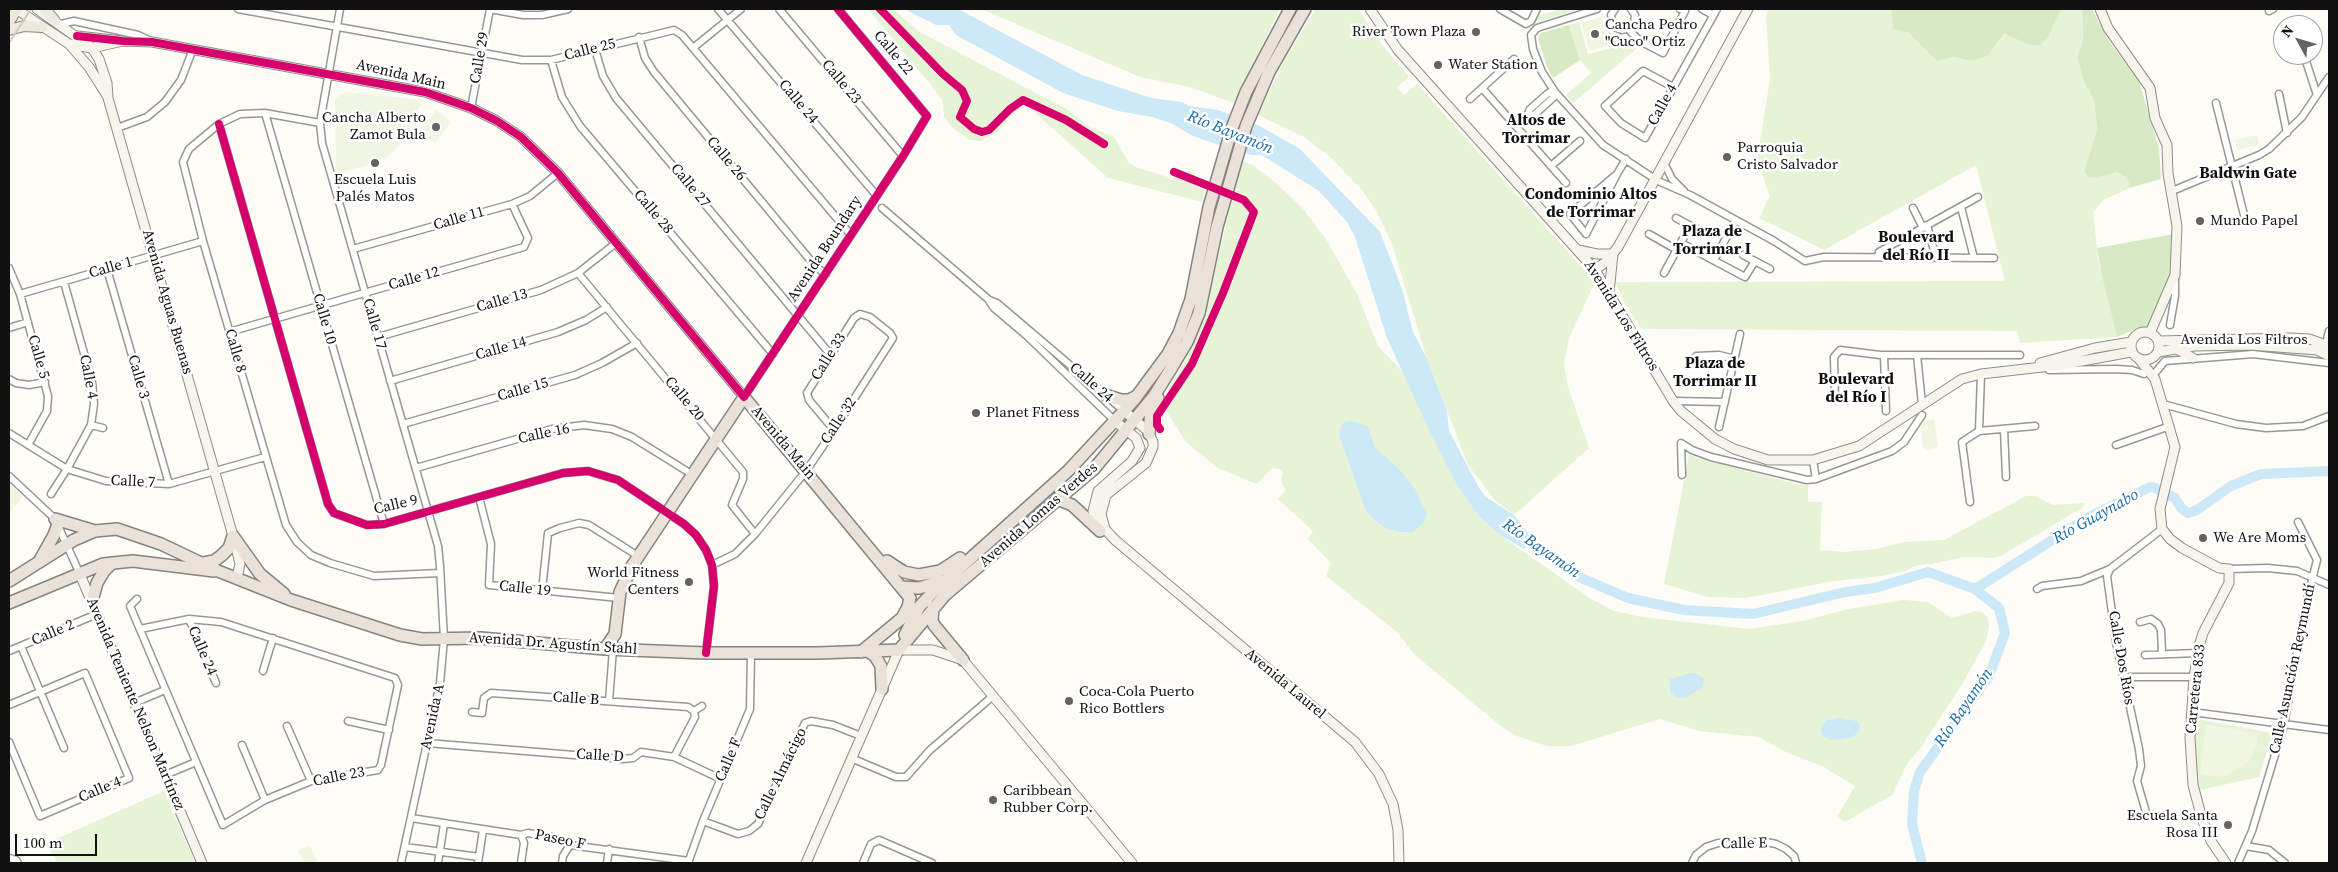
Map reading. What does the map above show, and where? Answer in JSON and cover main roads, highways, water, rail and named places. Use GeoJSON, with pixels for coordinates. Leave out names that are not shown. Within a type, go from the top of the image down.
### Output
{"type":"FeatureCollection","features":[{"type":"Feature","properties":{"kind":"highway","name":"Avenida Lomas Verdes"},"geometry":{"type":"LineString","coordinates":[[899,650],[919,607],[945,579],[1068,472],[1138,395],[1168,354],[1184,322],[1194,288],[1219,169],[1246,92],[1290,9]]}},
{"type":"Feature","properties":{"kind":"highway","name":"Avenida Lomas Verdes"},"geometry":{"type":"LineString","coordinates":[[899,650],[933,607],[1094,469],[1166,377],[1187,342],[1199,313],[1221,210],[1240,143],[1269,72],[1305,10]]}},
{"type":"Feature","properties":{"kind":"highway"},"geometry":{"type":"LineString","coordinates":[[1149,434],[1151,410],[1163,390],[1166,377]]}},
{"type":"Feature","properties":{"kind":"highway"},"geometry":{"type":"LineString","coordinates":[[1105,394],[1121,400],[1129,400],[1138,395]]}},
{"type":"Feature","properties":{"kind":"highway","name":"Avenida Main"},"geometry":{"type":"LineString","coordinates":[[744,397],[902,587]]}},
{"type":"Feature","properties":{"kind":"highway","name":"Avenida Boundary"},"geometry":{"type":"LineString","coordinates":[[609,649],[615,634],[619,598],[623,585],[638,556],[744,397]]}},
{"type":"Feature","properties":{"kind":"highway"},"geometry":{"type":"LineString","coordinates":[[734,412],[745,406],[755,410]]}},
{"type":"Feature","properties":{"kind":"highway"},"geometry":{"type":"LineString","coordinates":[[1058,499],[1072,505],[1100,531]]}},
{"type":"Feature","properties":{"kind":"highway"},"geometry":{"type":"LineString","coordinates":[[863,540],[895,568],[912,574],[927,574],[947,567],[1012,520]]}},
{"type":"Feature","properties":{"kind":"highway"},"geometry":{"type":"LineString","coordinates":[[39,562],[54,535],[56,521],[94,531]]}},
{"type":"Feature","properties":{"kind":"highway","name":"Avenida Dr. Agustín Stahl"},"geometry":{"type":"LineString","coordinates":[[9,581],[68,544],[94,531],[117,529],[180,552],[218,572]]}},
{"type":"Feature","properties":{"kind":"highway"},"geometry":{"type":"LineString","coordinates":[[203,563],[214,561],[221,556],[229,548],[233,536],[260,574],[291,600]]}},
{"type":"Feature","properties":{"kind":"highway"},"geometry":{"type":"LineString","coordinates":[[155,564],[176,560],[180,552]]}},
{"type":"Feature","properties":{"kind":"highway","name":"Avenida Dr. Agustín Stahl"},"geometry":{"type":"LineString","coordinates":[[9,603],[80,572],[112,563],[133,561],[218,572],[291,600],[400,635],[422,639],[480,638],[609,649],[706,653],[751,654],[899,650]]}},
{"type":"Feature","properties":{"kind":"highway"},"geometry":{"type":"LineString","coordinates":[[92,601],[101,577],[112,563]]}},
{"type":"Feature","properties":{"kind":"highway"},"geometry":{"type":"LineString","coordinates":[[902,587],[919,588],[945,579]]}},
{"type":"Feature","properties":{"kind":"highway"},"geometry":{"type":"LineString","coordinates":[[899,650],[898,629],[910,598],[902,587]]}},
{"type":"Feature","properties":{"kind":"highway"},"geometry":{"type":"LineString","coordinates":[[933,607],[932,621],[934,625],[963,660]]}},
{"type":"Feature","properties":{"kind":"highway"},"geometry":{"type":"LineString","coordinates":[[882,689],[881,666],[876,656],[865,652],[902,618]]}},
{"type":"Feature","properties":{"kind":"highway"},"geometry":{"type":"LineString","coordinates":[[615,634],[629,649]]}},
{"type":"Feature","properties":{"kind":"main road"},"geometry":{"type":"LineString","coordinates":[[9,22],[17,9]]}},
{"type":"Feature","properties":{"kind":"main road"},"geometry":{"type":"LineString","coordinates":[[45,9],[58,22]]}},
{"type":"Feature","properties":{"kind":"main road"},"geometry":{"type":"LineString","coordinates":[[9,30],[24,26],[42,27]]}},
{"type":"Feature","properties":{"kind":"water"},"geometry":{"type":"Polygon","coordinates":[[[904,9],[958,9],[1082,75],[1151,98],[1182,102],[1189,106],[1218,110],[1258,125],[1300,149],[1380,232],[1402,289],[1413,332],[1427,359],[1447,411],[1449,431],[1478,486],[1486,497],[1514,515],[1533,539],[1524,549],[1500,535],[1478,515],[1458,487],[1430,432],[1387,338],[1355,237],[1347,222],[1319,191],[1262,155],[1251,155],[1207,141],[1191,135],[1173,124],[1152,117],[1118,111],[1063,93],[956,35],[949,25],[936,25],[904,9]]]}},
{"type":"Feature","properties":{"kind":"water"},"geometry":{"type":"Polygon","coordinates":[[[1348,421],[1368,427],[1375,448],[1400,470],[1415,489],[1427,514],[1423,523],[1413,532],[1401,532],[1385,528],[1366,511],[1339,435],[1342,424],[1348,421]]]}},
{"type":"Feature","properties":{"kind":"water"},"geometry":{"type":"Polygon","coordinates":[[[1692,673],[1698,674],[1704,679],[1703,687],[1685,698],[1675,697],[1670,691],[1670,679],[1692,673]]]}},
{"type":"Feature","properties":{"kind":"water"},"geometry":{"type":"Polygon","coordinates":[[[1840,718],[1856,721],[1860,725],[1859,731],[1853,737],[1841,739],[1831,740],[1823,736],[1821,731],[1822,725],[1827,720],[1840,718]]]}},
{"type":"Feature","properties":{"kind":"waterway","name":"Río Guaynabo"},"geometry":{"type":"LineString","coordinates":[[1975,589],[2089,517],[2150,487],[2175,498],[2181,508],[2188,513],[2197,510],[2231,486],[2261,474],[2329,471]]}},
{"type":"Feature","properties":{"kind":"waterway","name":"Río Bayamón"},"geometry":{"type":"LineString","coordinates":[[1520,536],[1579,577],[1628,598],[1684,610],[1753,614],[1845,592],[1875,588],[1928,572],[1975,589],[1999,608],[2005,633],[1989,676],[1920,772],[1914,791],[1912,824],[1922,863]]}},
{"type":"Feature","properties":{"kind":"railway"},"geometry":{"type":"LineString","coordinates":[[9,43],[31,9]]}},
{"type":"Feature","properties":{"kind":"place","name":"River Town Plaza"},"geometry":{"type":"Point","coordinates":[1476,32]}},
{"type":"Feature","properties":{"kind":"place","name":"Cancha Pedro \"Cuco\" Ortiz"},"geometry":{"type":"Point","coordinates":[1595,34]}},
{"type":"Feature","properties":{"kind":"place","name":"Water Station"},"geometry":{"type":"Point","coordinates":[1438,65]}},
{"type":"Feature","properties":{"kind":"place","name":"Cancha Alberto Zamot Bula"},"geometry":{"type":"Point","coordinates":[436,127]}},
{"type":"Feature","properties":{"kind":"place","name":"Parroquia Cristo Salvador"},"geometry":{"type":"Point","coordinates":[1727,157]}},
{"type":"Feature","properties":{"kind":"place","name":"Escuela Luis Palés Matos"},"geometry":{"type":"Point","coordinates":[375,163]}},
{"type":"Feature","properties":{"kind":"place","name":"Mundo Papel"},"geometry":{"type":"Point","coordinates":[2200,221]}},
{"type":"Feature","properties":{"kind":"place","name":"Planet Fitness"},"geometry":{"type":"Point","coordinates":[976,413]}},
{"type":"Feature","properties":{"kind":"place","name":"We Are Moms"},"geometry":{"type":"Point","coordinates":[2203,538]}},
{"type":"Feature","properties":{"kind":"place","name":"World Fitness Centers"},"geometry":{"type":"Point","coordinates":[689,582]}},
{"type":"Feature","properties":{"kind":"place","name":"Coca-Cola Puerto Rico Bottlers"},"geometry":{"type":"Point","coordinates":[1069,701]}},
{"type":"Feature","properties":{"kind":"place","name":"Caribbean Rubber Corp."},"geometry":{"type":"Point","coordinates":[993,800]}},
{"type":"Feature","properties":{"kind":"place","name":"Escuela Santa Rosa III"},"geometry":{"type":"Point","coordinates":[2228,825]}},
{"type":"Feature","properties":{"kind":"district","name":"Altos de Torrimar"},"geometry":{"type":"Point","coordinates":[1536,130]}},
{"type":"Feature","properties":{"kind":"district","name":"Baldwin Gate"},"geometry":{"type":"Point","coordinates":[2248,174]}},
{"type":"Feature","properties":{"kind":"district","name":"Condominio Altos de Torrimar"},"geometry":{"type":"Point","coordinates":[1591,204]}},
{"type":"Feature","properties":{"kind":"district","name":"Plaza de Torrimar I"},"geometry":{"type":"Point","coordinates":[1712,241]}},
{"type":"Feature","properties":{"kind":"district","name":"Boulevard del Río II"},"geometry":{"type":"Point","coordinates":[1916,247]}},
{"type":"Feature","properties":{"kind":"district","name":"Plaza de Torrimar II"},"geometry":{"type":"Point","coordinates":[1715,373]}},
{"type":"Feature","properties":{"kind":"district","name":"Boulevard del Río I"},"geometry":{"type":"Point","coordinates":[1856,389]}}]}
